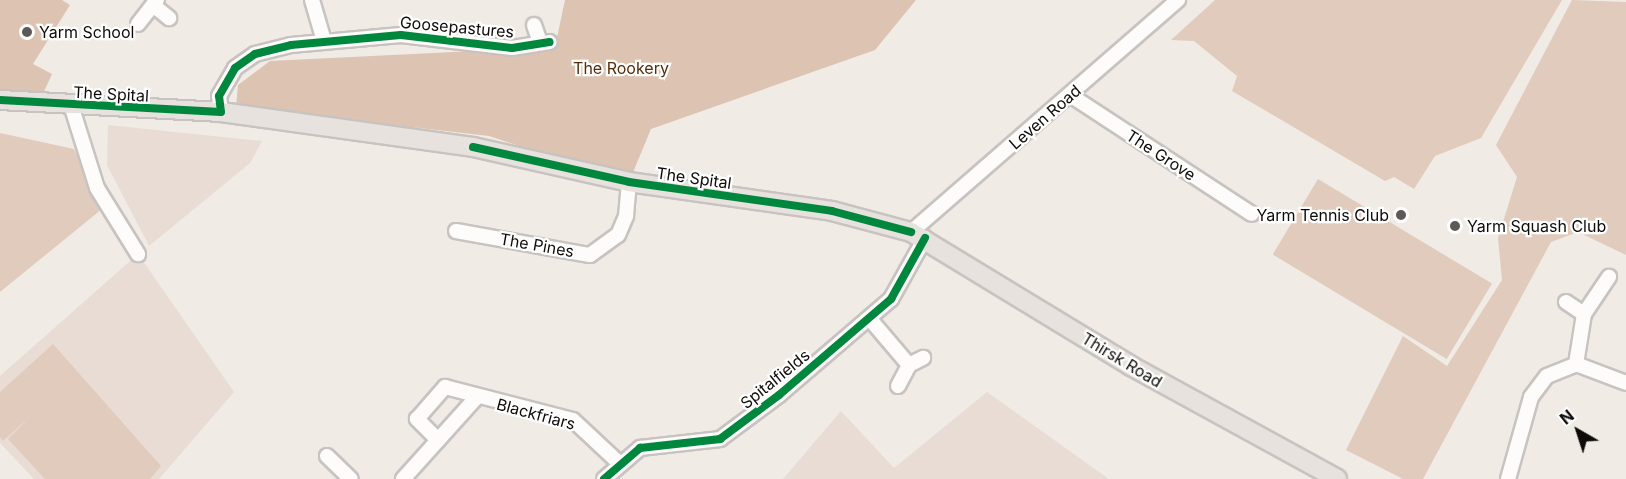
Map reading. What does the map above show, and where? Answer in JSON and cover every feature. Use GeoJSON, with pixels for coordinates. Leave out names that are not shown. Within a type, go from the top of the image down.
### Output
{"type":"FeatureCollection","features":[{"type":"Feature","properties":{"kind":"main road","name":"The Spital"},"geometry":{"type":"LineString","coordinates":[[0,100],[221,112],[473,147],[629,182],[832,212],[918,235]]}},
{"type":"Feature","properties":{"kind":"main road","name":"Thirsk Road"},"geometry":{"type":"LineString","coordinates":[[918,235],[1131,366],[1337,479]]}},
{"type":"Feature","properties":{"kind":"street"},"geometry":{"type":"LineString","coordinates":[[312,0],[324,42]]}},
{"type":"Feature","properties":{"kind":"street","name":"Leven Road"},"geometry":{"type":"LineString","coordinates":[[918,235],[1070,95],[1178,0]]}},
{"type":"Feature","properties":{"kind":"street"},"geometry":{"type":"LineString","coordinates":[[138,24],[155,2],[169,18]]}},
{"type":"Feature","properties":{"kind":"street","name":"Goosepastures"},"geometry":{"type":"LineString","coordinates":[[221,112],[219,96],[234,68],[255,54],[324,42],[401,35],[512,48],[545,42],[534,25]]}},
{"type":"Feature","properties":{"kind":"street","name":"The Grove"},"geometry":{"type":"LineString","coordinates":[[1070,95],[1252,214]]}},
{"type":"Feature","properties":{"kind":"street"},"geometry":{"type":"LineString","coordinates":[[71,105],[97,188],[138,254]]}},
{"type":"Feature","properties":{"kind":"street","name":"The Pines"},"geometry":{"type":"LineString","coordinates":[[468,219],[461,232],[590,255],[618,235],[629,182]]}},
{"type":"Feature","properties":{"kind":"street","name":"Spitalfields"},"geometry":{"type":"LineString","coordinates":[[604,479],[618,462],[640,448],[720,439],[891,299],[918,235]]}},
{"type":"Feature","properties":{"kind":"street"},"geometry":{"type":"LineString","coordinates":[[1508,479],[1535,387],[1575,364],[1584,314],[1609,277]]}},
{"type":"Feature","properties":{"kind":"street"},"geometry":{"type":"LineString","coordinates":[[1566,302],[1584,314]]}},
{"type":"Feature","properties":{"kind":"street"},"geometry":{"type":"LineString","coordinates":[[869,318],[909,365]]}},
{"type":"Feature","properties":{"kind":"street"},"geometry":{"type":"LineString","coordinates":[[898,386],[909,365],[923,358]]}},
{"type":"Feature","properties":{"kind":"street"},"geometry":{"type":"LineString","coordinates":[[1575,364],[1626,383]]}},
{"type":"Feature","properties":{"kind":"street","name":"Blackfriars"},"geometry":{"type":"LineString","coordinates":[[438,440],[417,419],[445,387],[476,398],[573,420],[618,462]]}},
{"type":"Feature","properties":{"kind":"street","name":"Blackfriars"},"geometry":{"type":"LineString","coordinates":[[403,479],[476,398]]}},
{"type":"Feature","properties":{"kind":"street"},"geometry":{"type":"LineString","coordinates":[[327,456],[351,479]]}},
{"type":"Feature","properties":{"kind":"shaded area"},"geometry":{"type":"Polygon","coordinates":[[[1215,0],[1562,0],[1481,138],[1435,156],[1414,189],[1394,177],[1385,181],[1232,91],[1237,76],[1194,41],[1171,40],[1215,0]]]}},
{"type":"Feature","properties":{"kind":"shaded area"},"geometry":{"type":"Polygon","coordinates":[[[1572,0],[1626,2],[1626,255],[1578,232],[1551,242],[1423,479],[1403,479],[1346,450],[1403,336],[1447,366],[1502,280],[1498,238],[1517,177],[1496,145],[1572,0]]]}},
{"type":"Feature","properties":{"kind":"shaded area"},"geometry":{"type":"Polygon","coordinates":[[[108,125],[262,141],[250,163],[149,246],[107,165],[108,125]]]}},
{"type":"Feature","properties":{"kind":"shaded area"},"geometry":{"type":"Polygon","coordinates":[[[0,133],[74,149],[102,209],[0,292],[0,133]]]}},
{"type":"Feature","properties":{"kind":"shaded area"},"geometry":{"type":"Polygon","coordinates":[[[1318,179],[1492,284],[1447,359],[1273,254],[1318,179]]]}},
{"type":"Feature","properties":{"kind":"shaded area"},"geometry":{"type":"Polygon","coordinates":[[[138,254],[234,392],[159,479],[34,479],[0,443],[0,376],[138,254]]]}},
{"type":"Feature","properties":{"kind":"shaded area"},"geometry":{"type":"Polygon","coordinates":[[[53,344],[161,466],[150,479],[45,479],[8,439],[31,416],[3,441],[0,437],[0,392],[53,344]]]}},
{"type":"Feature","properties":{"kind":"shaded area"},"geometry":{"type":"Polygon","coordinates":[[[987,392],[1109,479],[783,479],[841,411],[894,468],[987,392]]]}},
{"type":"Feature","properties":{"kind":"green space","name":"Yarm School"},"geometry":{"type":"Polygon","coordinates":[[[0,0],[62,0],[70,5],[33,64],[52,74],[42,96],[0,91],[0,0]]]}},
{"type":"Feature","properties":{"kind":"green space","name":"The Rookery"},"geometry":{"type":"Polygon","coordinates":[[[565,0],[916,0],[875,50],[651,129],[629,182],[489,136],[236,107],[238,85],[270,61],[555,47],[565,0]]]}},
{"type":"Feature","properties":{"kind":"cycle path"},"geometry":{"type":"LineString","coordinates":[[0,100],[221,112],[219,96],[235,68],[255,54],[291,45],[401,35],[512,48],[550,42]]}},
{"type":"Feature","properties":{"kind":"cycle path"},"geometry":{"type":"LineString","coordinates":[[473,147],[629,182],[832,211],[911,232]]}},
{"type":"Feature","properties":{"kind":"cycle path"},"geometry":{"type":"LineString","coordinates":[[604,479],[640,448],[720,439],[779,395],[891,299],[925,238]]}},
{"type":"Feature","properties":{"kind":"place","name":"Yarm School"},"geometry":{"type":"Point","coordinates":[27,32]}},
{"type":"Feature","properties":{"kind":"place","name":"Yarm Tennis Club"},"geometry":{"type":"Point","coordinates":[1401,215]}},
{"type":"Feature","properties":{"kind":"place","name":"Yarm Squash Club"},"geometry":{"type":"Point","coordinates":[1455,226]}}]}
